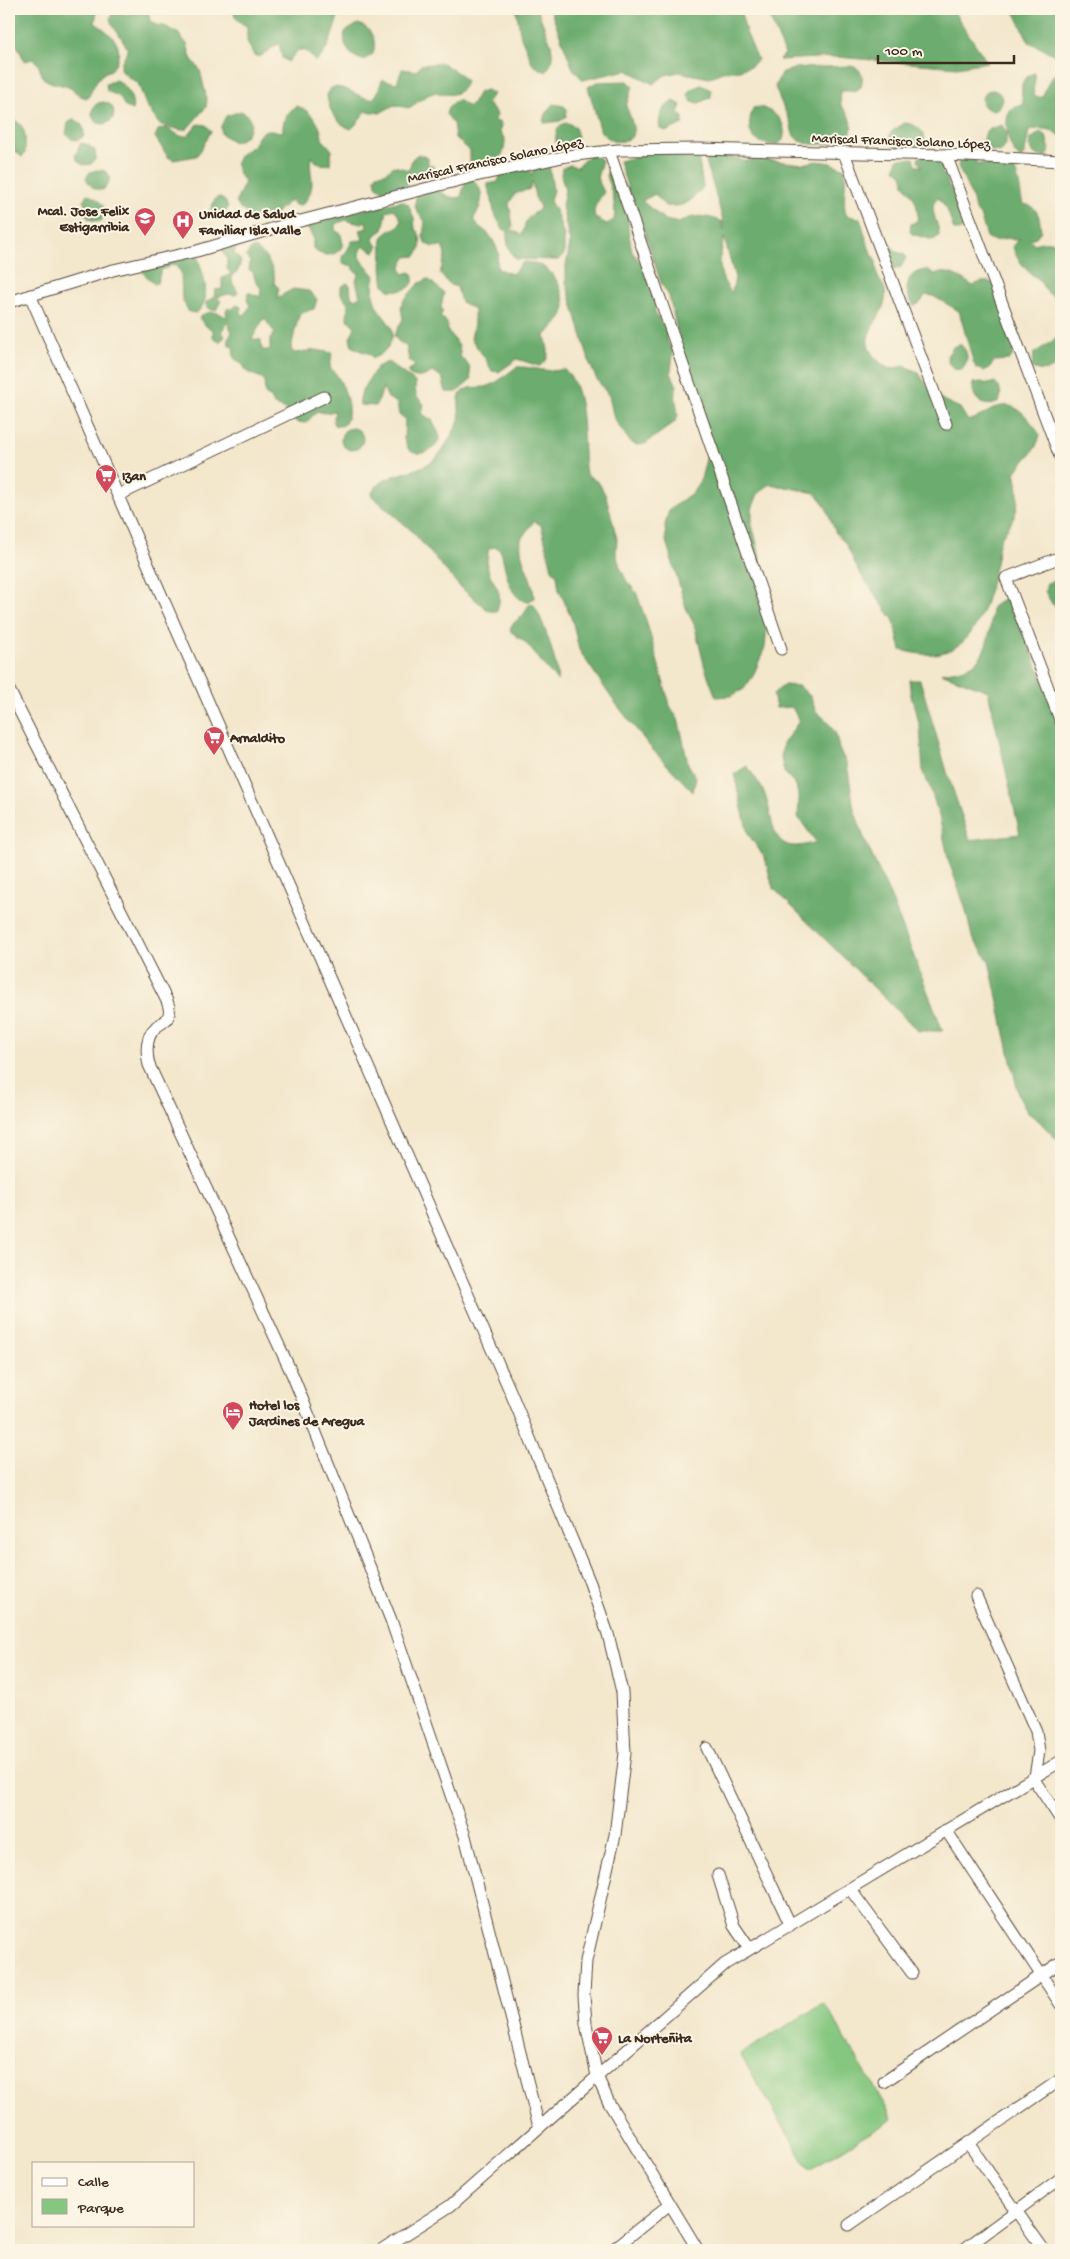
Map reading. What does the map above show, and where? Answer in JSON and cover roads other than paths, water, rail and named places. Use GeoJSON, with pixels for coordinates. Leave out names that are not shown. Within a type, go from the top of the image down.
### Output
{"type":"FeatureCollection","features":[{"type":"Feature","properties":{"kind":"street","name":"Mariscal Francisco Solano López"},"geometry":{"type":"LineString","coordinates":[[9,302],[113,270],[198,250],[285,225],[475,176],[567,156],[608,151],[698,149],[1061,161]]}},
{"type":"Feature","properties":{"kind":"street"},"geometry":{"type":"LineString","coordinates":[[608,151],[781,649]]}},
{"type":"Feature","properties":{"kind":"street"},"geometry":{"type":"LineString","coordinates":[[844,153],[946,424]]}},
{"type":"Feature","properties":{"kind":"street"},"geometry":{"type":"LineString","coordinates":[[946,156],[1061,459]]}},
{"type":"Feature","properties":{"kind":"street"},"geometry":{"type":"LineString","coordinates":[[30,295],[511,1393],[590,1584],[608,1634],[622,1692],[625,1752],[615,1835],[586,1961],[584,1996],[586,2024],[597,2076],[609,2103],[698,2250]]}},
{"type":"Feature","properties":{"kind":"street"},"geometry":{"type":"LineString","coordinates":[[118,494],[324,397]]}},
{"type":"Feature","properties":{"kind":"street"},"geometry":{"type":"LineString","coordinates":[[1061,557],[1006,578],[1061,722]]}},
{"type":"Feature","properties":{"kind":"street"},"geometry":{"type":"LineString","coordinates":[[9,690],[167,1001],[170,1012],[168,1017],[149,1036],[147,1050],[149,1065],[293,1376],[391,1620],[465,1836],[539,2127]]}},
{"type":"Feature","properties":{"kind":"street"},"geometry":{"type":"LineString","coordinates":[[976,1596],[1036,1731],[1039,1751],[1034,1778],[1061,1820]]}},
{"type":"Feature","properties":{"kind":"street"},"geometry":{"type":"LineString","coordinates":[[707,1748],[790,1924]]}},
{"type":"Feature","properties":{"kind":"street"},"geometry":{"type":"LineString","coordinates":[[381,2250],[450,2206],[725,1964],[1061,1761]]}},
{"type":"Feature","properties":{"kind":"street"},"geometry":{"type":"LineString","coordinates":[[946,1830],[1061,2005]]}},
{"type":"Feature","properties":{"kind":"street"},"geometry":{"type":"LineString","coordinates":[[718,1875],[734,1926],[749,1948]]}},
{"type":"Feature","properties":{"kind":"street"},"geometry":{"type":"LineString","coordinates":[[850,1889],[912,1974]]}},
{"type":"Feature","properties":{"kind":"street"},"geometry":{"type":"LineString","coordinates":[[884,2082],[1061,1962]]}},
{"type":"Feature","properties":{"kind":"street"},"geometry":{"type":"LineString","coordinates":[[849,2226],[1061,2079]]}},
{"type":"Feature","properties":{"kind":"street"},"geometry":{"type":"LineString","coordinates":[[968,2143],[1044,2250]]}},
{"type":"Feature","properties":{"kind":"street"},"geometry":{"type":"LineString","coordinates":[[963,2250],[1061,2178]]}},
{"type":"Feature","properties":{"kind":"street"},"geometry":{"type":"LineString","coordinates":[[616,2248],[670,2204]]}},
{"type":"Feature","properties":{"kind":"place","name":"Mcal. Jose Felix Estigarribia"},"geometry":{"type":"Point","coordinates":[145,237]}},
{"type":"Feature","properties":{"kind":"place","name":"Unidad de Salud Familiar Isla Valle"},"geometry":{"type":"Point","coordinates":[183,240]}},
{"type":"Feature","properties":{"kind":"place","name":"Izan"},"geometry":{"type":"Point","coordinates":[106,494]}},
{"type":"Feature","properties":{"kind":"place","name":"Arnaldito"},"geometry":{"type":"Point","coordinates":[214,756]}},
{"type":"Feature","properties":{"kind":"place","name":"Hotel los Jardines de Aregua"},"geometry":{"type":"Point","coordinates":[233,1431]}},
{"type":"Feature","properties":{"kind":"place","name":"La Norteñita"},"geometry":{"type":"Point","coordinates":[602,2056]}}]}
